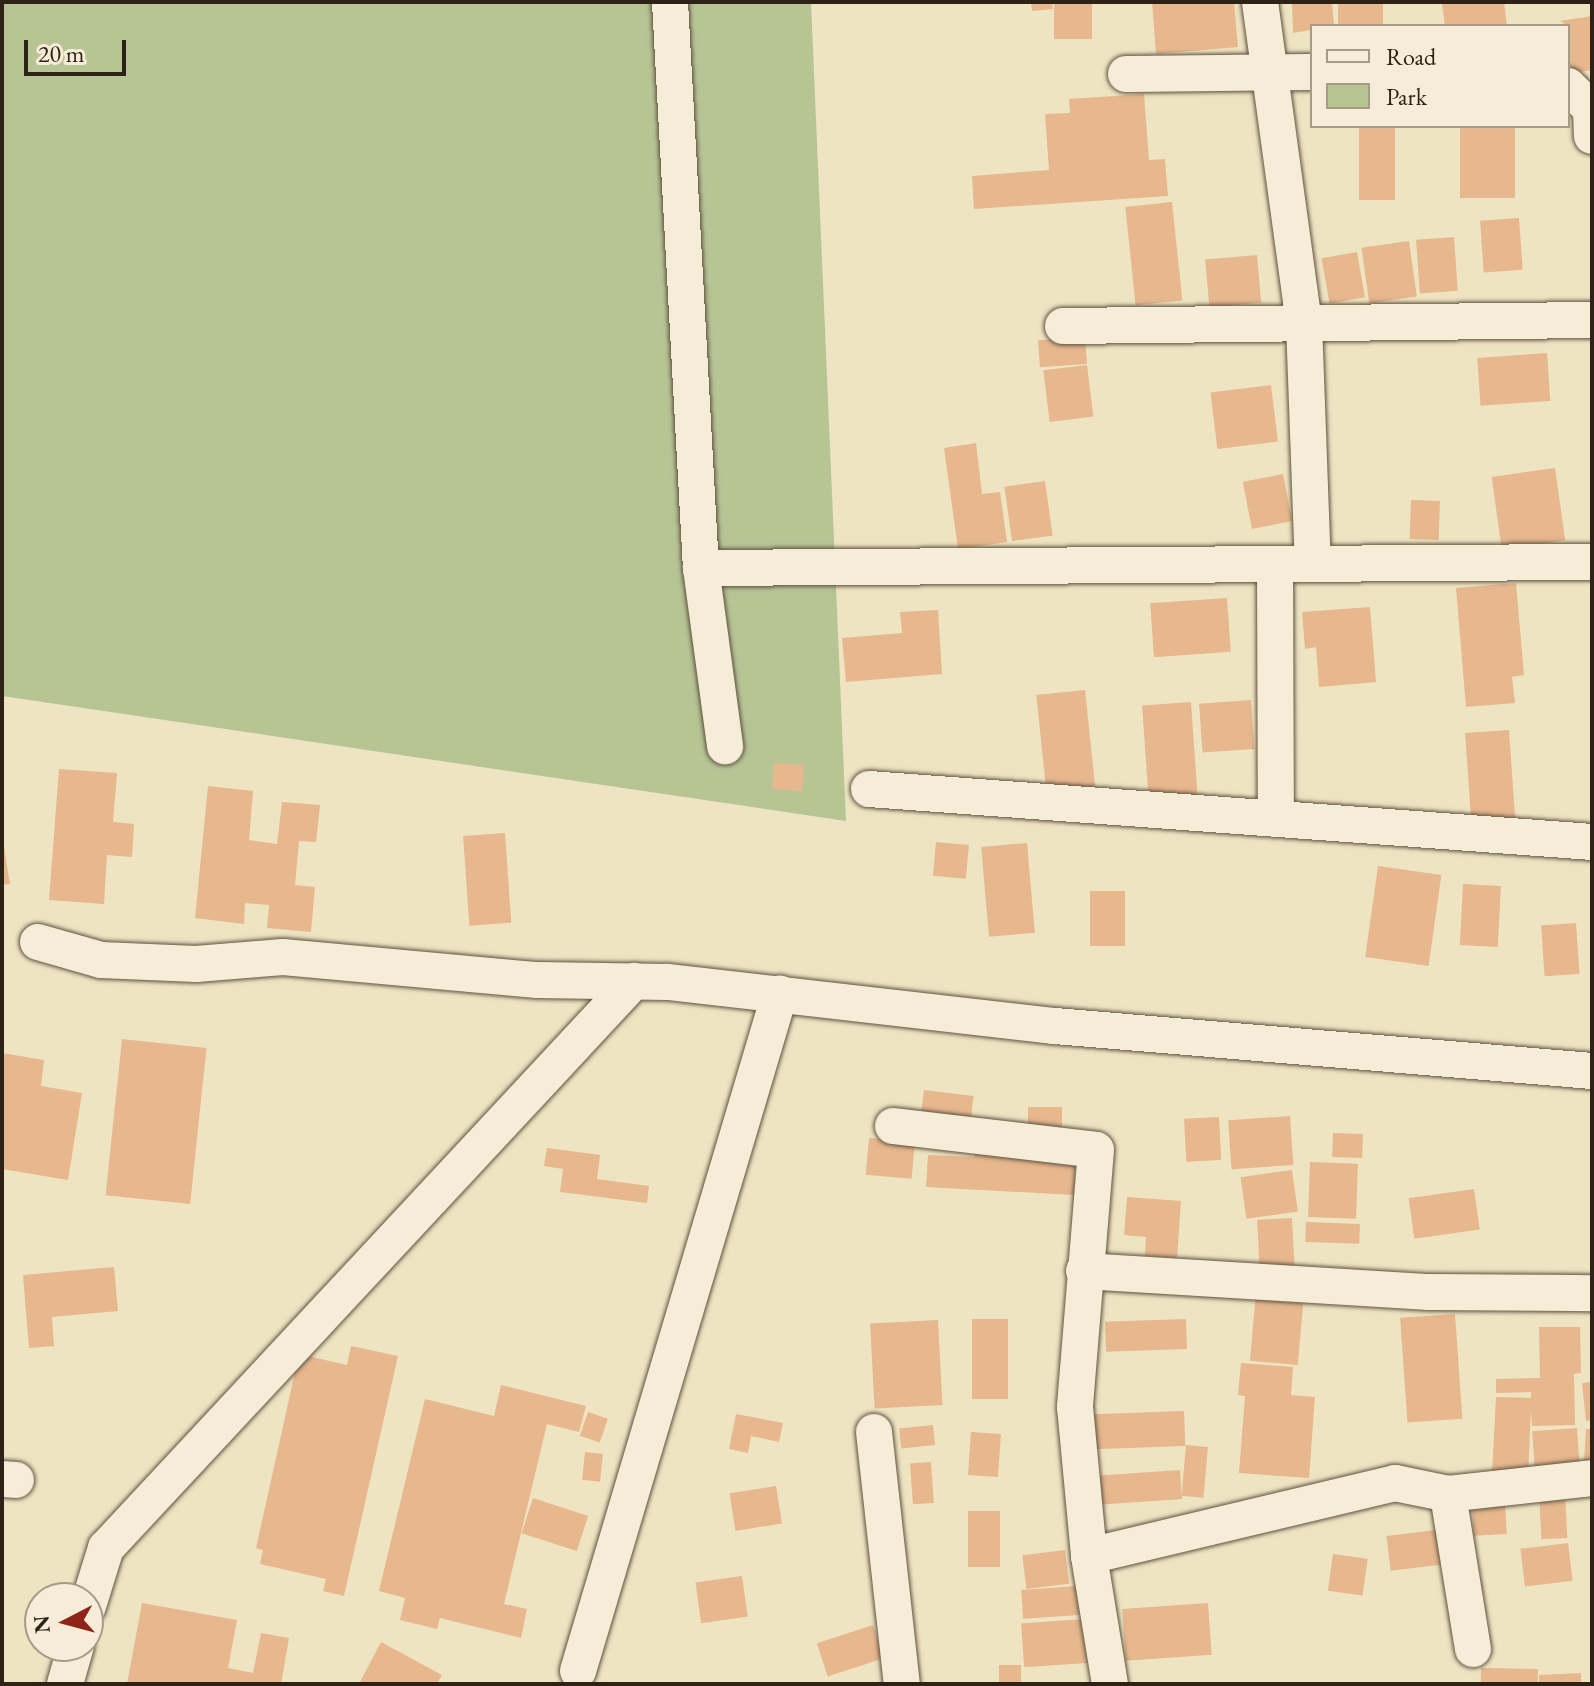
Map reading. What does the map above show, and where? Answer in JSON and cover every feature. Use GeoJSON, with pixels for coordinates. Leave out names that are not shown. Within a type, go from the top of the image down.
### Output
{"type":"FeatureCollection","features":[{"type":"Feature","properties":{"kind":"street"},"geometry":{"type":"LineString","coordinates":[[670,2],[701,568],[725,746]]}},
{"type":"Feature","properties":{"kind":"street"},"geometry":{"type":"LineString","coordinates":[[1260,2],[1266,72],[1304,323],[1313,564]]}},
{"type":"Feature","properties":{"kind":"street"},"geometry":{"type":"LineString","coordinates":[[1126,74],[1310,72]]}},
{"type":"Feature","properties":{"kind":"street"},"geometry":{"type":"LineString","coordinates":[[1570,88],[1591,109],[1592,136]]}},
{"type":"Feature","properties":{"kind":"street"},"geometry":{"type":"LineString","coordinates":[[1063,326],[1592,320]]}},
{"type":"Feature","properties":{"kind":"street"},"geometry":{"type":"LineString","coordinates":[[701,568],[1592,562]]}},
{"type":"Feature","properties":{"kind":"street"},"geometry":{"type":"LineString","coordinates":[[1275,564],[1276,819]]}},
{"type":"Feature","properties":{"kind":"street"},"geometry":{"type":"LineString","coordinates":[[869,789],[1592,842]]}},
{"type":"Feature","properties":{"kind":"street"},"geometry":{"type":"LineString","coordinates":[[38,942],[101,960],[196,964],[283,957],[537,980],[634,981],[780,993],[1055,1026],[1592,1071]]}},
{"type":"Feature","properties":{"kind":"street"},"geometry":{"type":"LineString","coordinates":[[95,1582],[106,1548],[634,981]]}},
{"type":"Feature","properties":{"kind":"street"},"geometry":{"type":"LineString","coordinates":[[578,1671],[780,993]]}},
{"type":"Feature","properties":{"kind":"street"},"geometry":{"type":"LineString","coordinates":[[893,1126],[1096,1150],[1075,1407],[1089,1556],[1110,1684]]}},
{"type":"Feature","properties":{"kind":"street"},"geometry":{"type":"LineString","coordinates":[[1084,1271],[1414,1291],[1592,1293]]}},
{"type":"Feature","properties":{"kind":"street"},"geometry":{"type":"LineString","coordinates":[[874,1432],[902,1684]]}},
{"type":"Feature","properties":{"kind":"street"},"geometry":{"type":"LineString","coordinates":[[1089,1556],[1395,1483],[1448,1494],[1591,1489]]}},
{"type":"Feature","properties":{"kind":"street"},"geometry":{"type":"LineString","coordinates":[[1448,1494],[1473,1649]]}},
{"type":"Feature","properties":{"kind":"street"},"geometry":{"type":"LineString","coordinates":[[65,1684],[71,1662]]}},
{"type":"Feature","properties":{"kind":"green space"},"geometry":{"type":"Polygon","coordinates":[[[2,2],[811,2],[846,821],[2,696],[2,2]]]}},
{"type":"Feature","properties":{"kind":"building"},"geometry":{"type":"Polygon","coordinates":[[[1031,2],[1052,2],[1053,9],[1032,11],[1031,2]]]}},
{"type":"Feature","properties":{"kind":"building"},"geometry":{"type":"Polygon","coordinates":[[[1054,2],[1092,2],[1092,39],[1054,39],[1054,2]]]}},
{"type":"Feature","properties":{"kind":"building"},"geometry":{"type":"Polygon","coordinates":[[[1152,2],[1234,2],[1238,47],[1156,54],[1152,2]]]}},
{"type":"Feature","properties":{"kind":"building"},"geometry":{"type":"Polygon","coordinates":[[[1292,2],[1332,2],[1334,24],[1310,24],[1310,30],[1293,33],[1292,2]]]}},
{"type":"Feature","properties":{"kind":"building"},"geometry":{"type":"Polygon","coordinates":[[[1338,2],[1383,2],[1383,24],[1338,24],[1338,2]]]}},
{"type":"Feature","properties":{"kind":"building"},"geometry":{"type":"Polygon","coordinates":[[[1504,2],[1507,24],[1445,24],[1442,4],[1504,2]]]}},
{"type":"Feature","properties":{"kind":"building"},"geometry":{"type":"Polygon","coordinates":[[[1592,16],[1592,70],[1570,74],[1570,24],[1560,21],[1592,16]]]}},
{"type":"Feature","properties":{"kind":"building"},"geometry":{"type":"Polygon","coordinates":[[[1144,94],[1149,160],[1165,159],[1168,196],[974,209],[972,176],[1049,170],[1045,114],[1070,113],[1069,99],[1144,94]]]}},
{"type":"Feature","properties":{"kind":"building"},"geometry":{"type":"Polygon","coordinates":[[[1359,128],[1395,128],[1395,200],[1359,200],[1359,128]]]}},
{"type":"Feature","properties":{"kind":"building"},"geometry":{"type":"Polygon","coordinates":[[[1460,128],[1515,128],[1515,198],[1460,198],[1460,128]]]}},
{"type":"Feature","properties":{"kind":"building"},"geometry":{"type":"Polygon","coordinates":[[[1172,202],[1182,300],[1136,305],[1125,207],[1172,202]]]}},
{"type":"Feature","properties":{"kind":"building"},"geometry":{"type":"Polygon","coordinates":[[[1519,218],[1523,270],[1484,273],[1480,221],[1519,218]]]}},
{"type":"Feature","properties":{"kind":"building"},"geometry":{"type":"Polygon","coordinates":[[[1454,237],[1458,291],[1420,294],[1416,240],[1454,237]]]}},
{"type":"Feature","properties":{"kind":"building"},"geometry":{"type":"Polygon","coordinates":[[[1409,241],[1417,296],[1369,303],[1361,248],[1409,241]]]}},
{"type":"Feature","properties":{"kind":"building"},"geometry":{"type":"Polygon","coordinates":[[[1357,252],[1365,297],[1330,304],[1322,258],[1357,252]]]}},
{"type":"Feature","properties":{"kind":"building"},"geometry":{"type":"Polygon","coordinates":[[[1257,255],[1261,303],[1209,307],[1205,260],[1257,255]]]}},
{"type":"Feature","properties":{"kind":"building"},"geometry":{"type":"Polygon","coordinates":[[[1085,337],[1087,364],[1040,367],[1038,340],[1085,337]]]}},
{"type":"Feature","properties":{"kind":"building"},"geometry":{"type":"Polygon","coordinates":[[[1547,353],[1550,401],[1481,406],[1477,358],[1547,353]]]}},
{"type":"Feature","properties":{"kind":"building"},"geometry":{"type":"Polygon","coordinates":[[[1087,365],[1093,417],[1050,422],[1043,370],[1087,365]]]}},
{"type":"Feature","properties":{"kind":"building"},"geometry":{"type":"Polygon","coordinates":[[[1271,385],[1278,442],[1217,449],[1210,392],[1271,385]]]}},
{"type":"Feature","properties":{"kind":"building"},"geometry":{"type":"Polygon","coordinates":[[[976,443],[982,494],[1000,492],[1007,542],[958,549],[944,448],[976,443]]]}},
{"type":"Feature","properties":{"kind":"building"},"geometry":{"type":"Polygon","coordinates":[[[1555,468],[1565,540],[1502,549],[1492,477],[1555,468]]]}},
{"type":"Feature","properties":{"kind":"building"},"geometry":{"type":"Polygon","coordinates":[[[1283,474],[1292,521],[1252,529],[1243,482],[1283,474]]]}},
{"type":"Feature","properties":{"kind":"building"},"geometry":{"type":"Polygon","coordinates":[[[1045,481],[1053,535],[1012,541],[1004,487],[1045,481]]]}},
{"type":"Feature","properties":{"kind":"building"},"geometry":{"type":"Polygon","coordinates":[[[1411,500],[1440,501],[1439,540],[1410,539],[1411,500]]]}},
{"type":"Feature","properties":{"kind":"building"},"geometry":{"type":"Polygon","coordinates":[[[1516,583],[1524,675],[1512,677],[1515,703],[1466,707],[1456,588],[1516,583]]]}},
{"type":"Feature","properties":{"kind":"building"},"geometry":{"type":"Polygon","coordinates":[[[1227,598],[1231,652],[1154,657],[1150,603],[1227,598]]]}},
{"type":"Feature","properties":{"kind":"building"},"geometry":{"type":"Polygon","coordinates":[[[1370,607],[1376,682],[1319,687],[1316,647],[1305,649],[1302,612],[1370,607]]]}},
{"type":"Feature","properties":{"kind":"building"},"geometry":{"type":"Polygon","coordinates":[[[938,610],[942,674],[846,682],[842,638],[902,633],[900,612],[938,610]]]}},
{"type":"Feature","properties":{"kind":"building"},"geometry":{"type":"Polygon","coordinates":[[[1085,690],[1095,788],[1047,794],[1036,695],[1085,690]]]}},
{"type":"Feature","properties":{"kind":"building"},"geometry":{"type":"Polygon","coordinates":[[[1251,700],[1254,749],[1203,753],[1199,704],[1251,700]]]}},
{"type":"Feature","properties":{"kind":"building"},"geometry":{"type":"Polygon","coordinates":[[[1191,702],[1198,802],[1149,805],[1142,705],[1191,702]]]}},
{"type":"Feature","properties":{"kind":"building"},"geometry":{"type":"Polygon","coordinates":[[[1509,730],[1515,822],[1472,825],[1465,733],[1509,730]]]}},
{"type":"Feature","properties":{"kind":"building"},"geometry":{"type":"Polygon","coordinates":[[[774,763],[804,765],[802,791],[772,789],[774,763]]]}},
{"type":"Feature","properties":{"kind":"building"},"geometry":{"type":"Polygon","coordinates":[[[59,769],[117,773],[113,822],[134,824],[132,857],[107,855],[104,904],[49,900],[59,769]]]}},
{"type":"Feature","properties":{"kind":"building"},"geometry":{"type":"Polygon","coordinates":[[[208,786],[253,791],[249,840],[277,844],[282,802],[320,805],[316,842],[299,841],[295,885],[315,887],[311,932],[267,928],[269,905],[245,903],[244,924],[195,918],[208,786]]]}},
{"type":"Feature","properties":{"kind":"building"},"geometry":{"type":"Polygon","coordinates":[[[505,833],[511,923],[469,926],[463,836],[505,833]]]}},
{"type":"Feature","properties":{"kind":"building"},"geometry":{"type":"Polygon","coordinates":[[[2,835],[10,884],[2,885],[2,835]]]}},
{"type":"Feature","properties":{"kind":"building"},"geometry":{"type":"Polygon","coordinates":[[[936,842],[969,845],[966,879],[933,876],[936,842]]]}},
{"type":"Feature","properties":{"kind":"building"},"geometry":{"type":"Polygon","coordinates":[[[1027,843],[1035,933],[989,937],[981,847],[1027,843]]]}},
{"type":"Feature","properties":{"kind":"building"},"geometry":{"type":"Polygon","coordinates":[[[1378,866],[1441,875],[1429,966],[1365,957],[1378,866]]]}},
{"type":"Feature","properties":{"kind":"building"},"geometry":{"type":"Polygon","coordinates":[[[1463,884],[1501,886],[1498,947],[1460,945],[1463,884]]]}},
{"type":"Feature","properties":{"kind":"building"},"geometry":{"type":"Polygon","coordinates":[[[1090,891],[1125,891],[1125,946],[1090,946],[1090,891]]]}},
{"type":"Feature","properties":{"kind":"building"},"geometry":{"type":"Polygon","coordinates":[[[1576,923],[1580,974],[1545,976],[1541,925],[1576,923]]]}},
{"type":"Feature","properties":{"kind":"building"},"geometry":{"type":"Polygon","coordinates":[[[122,1039],[207,1048],[190,1204],[106,1195],[122,1039]]]}},
{"type":"Feature","properties":{"kind":"building"},"geometry":{"type":"Polygon","coordinates":[[[2,1053],[44,1060],[41,1086],[82,1093],[68,1180],[2,1169],[2,1053]]]}},
{"type":"Feature","properties":{"kind":"building"},"geometry":{"type":"Polygon","coordinates":[[[924,1090],[974,1096],[970,1128],[920,1122],[924,1090]]]}},
{"type":"Feature","properties":{"kind":"building"},"geometry":{"type":"Polygon","coordinates":[[[1028,1107],[1062,1107],[1062,1132],[1028,1132],[1028,1107]]]}},
{"type":"Feature","properties":{"kind":"building"},"geometry":{"type":"Polygon","coordinates":[[[1290,1116],[1293,1165],[1232,1169],[1228,1120],[1290,1116]]]}},
{"type":"Feature","properties":{"kind":"building"},"geometry":{"type":"Polygon","coordinates":[[[1219,1117],[1221,1160],[1186,1162],[1184,1119],[1219,1117]]]}},
{"type":"Feature","properties":{"kind":"building"},"geometry":{"type":"Polygon","coordinates":[[[1333,1133],[1363,1134],[1362,1158],[1332,1157],[1333,1133]]]}},
{"type":"Feature","properties":{"kind":"building"},"geometry":{"type":"Polygon","coordinates":[[[869,1138],[915,1142],[912,1179],[866,1175],[869,1138]]]}},
{"type":"Feature","properties":{"kind":"building"},"geometry":{"type":"Polygon","coordinates":[[[974,1145],[1076,1150],[1074,1195],[926,1187],[928,1155],[974,1157],[974,1145]]]}},
{"type":"Feature","properties":{"kind":"building"},"geometry":{"type":"Polygon","coordinates":[[[547,1148],[600,1155],[597,1179],[649,1186],[647,1203],[560,1192],[563,1169],[544,1166],[547,1148]]]}},
{"type":"Feature","properties":{"kind":"building"},"geometry":{"type":"Polygon","coordinates":[[[1310,1162],[1358,1164],[1356,1219],[1308,1217],[1310,1162]]]}},
{"type":"Feature","properties":{"kind":"building"},"geometry":{"type":"Polygon","coordinates":[[[1292,1170],[1298,1212],[1246,1219],[1241,1177],[1292,1170]]]}},
{"type":"Feature","properties":{"kind":"building"},"geometry":{"type":"Polygon","coordinates":[[[1474,1189],[1480,1230],[1414,1239],[1409,1198],[1474,1189]]]}},
{"type":"Feature","properties":{"kind":"building"},"geometry":{"type":"Polygon","coordinates":[[[1127,1197],[1181,1201],[1177,1259],[1145,1256],[1146,1237],[1124,1235],[1127,1197]]]}},
{"type":"Feature","properties":{"kind":"building"},"geometry":{"type":"Polygon","coordinates":[[[1292,1218],[1295,1272],[1260,1274],[1257,1220],[1292,1218]]]}},
{"type":"Feature","properties":{"kind":"building"},"geometry":{"type":"Polygon","coordinates":[[[1306,1222],[1360,1224],[1359,1244],[1305,1242],[1306,1222]]]}},
{"type":"Feature","properties":{"kind":"building"},"geometry":{"type":"Polygon","coordinates":[[[114,1267],[118,1311],[52,1317],[54,1346],[29,1348],[23,1275],[114,1267]]]}},
{"type":"Feature","properties":{"kind":"building"},"geometry":{"type":"Polygon","coordinates":[[[1256,1292],[1304,1296],[1298,1365],[1250,1361],[1256,1292]]]}},
{"type":"Feature","properties":{"kind":"building"},"geometry":{"type":"Polygon","coordinates":[[[1455,1314],[1462,1419],[1407,1423],[1400,1318],[1455,1314]]]}},
{"type":"Feature","properties":{"kind":"building"},"geometry":{"type":"Polygon","coordinates":[[[972,1319],[1008,1319],[1008,1399],[972,1399],[972,1319]]]}},
{"type":"Feature","properties":{"kind":"building"},"geometry":{"type":"Polygon","coordinates":[[[1186,1319],[1187,1349],[1106,1352],[1105,1322],[1186,1319]]]}},
{"type":"Feature","properties":{"kind":"building"},"geometry":{"type":"Polygon","coordinates":[[[938,1320],[942,1405],[875,1408],[870,1324],[938,1320]]]}},
{"type":"Feature","properties":{"kind":"building"},"geometry":{"type":"Polygon","coordinates":[[[1539,1327],[1580,1327],[1581,1373],[1574,1374],[1575,1425],[1532,1426],[1531,1409],[1528,1476],[1492,1474],[1496,1397],[1531,1398],[1531,1392],[1496,1393],[1496,1379],[1540,1378],[1539,1327]]]}},
{"type":"Feature","properties":{"kind":"building"},"geometry":{"type":"Polygon","coordinates":[[[351,1346],[398,1356],[344,1596],[323,1591],[326,1579],[260,1564],[263,1550],[256,1548],[299,1354],[347,1365],[351,1346]]]}},
{"type":"Feature","properties":{"kind":"building"},"geometry":{"type":"Polygon","coordinates":[[[1241,1363],[1293,1367],[1291,1395],[1315,1397],[1309,1478],[1239,1473],[1245,1396],[1238,1395],[1241,1363]]]}},
{"type":"Feature","properties":{"kind":"building"},"geometry":{"type":"Polygon","coordinates":[[[1592,1382],[1592,1420],[1586,1421],[1582,1383],[1592,1382]]]}},
{"type":"Feature","properties":{"kind":"building"},"geometry":{"type":"Polygon","coordinates":[[[501,1385],[586,1406],[579,1432],[547,1424],[504,1604],[527,1609],[521,1638],[440,1618],[437,1629],[400,1620],[405,1598],[379,1591],[425,1399],[494,1416],[501,1385]]]}},
{"type":"Feature","properties":{"kind":"building"},"geometry":{"type":"Polygon","coordinates":[[[1184,1411],[1185,1446],[1094,1449],[1093,1414],[1184,1411]]]}},
{"type":"Feature","properties":{"kind":"building"},"geometry":{"type":"Polygon","coordinates":[[[588,1412],[608,1419],[600,1442],[580,1436],[588,1412]]]}},
{"type":"Feature","properties":{"kind":"building"},"geometry":{"type":"Polygon","coordinates":[[[736,1414],[783,1423],[779,1442],[751,1436],[748,1453],[729,1449],[736,1414]]]}},
{"type":"Feature","properties":{"kind":"building"},"geometry":{"type":"Polygon","coordinates":[[[933,1425],[935,1445],[901,1448],[899,1429],[933,1425]]]}},
{"type":"Feature","properties":{"kind":"building"},"geometry":{"type":"Polygon","coordinates":[[[1577,1428],[1580,1471],[1535,1474],[1532,1431],[1577,1428]]]}},
{"type":"Feature","properties":{"kind":"building"},"geometry":{"type":"Polygon","coordinates":[[[1586,1429],[1592,1429],[1592,1464],[1584,1464],[1586,1429]]]}},
{"type":"Feature","properties":{"kind":"building"},"geometry":{"type":"Polygon","coordinates":[[[971,1432],[1001,1434],[998,1477],[968,1475],[971,1432]]]}},
{"type":"Feature","properties":{"kind":"building"},"geometry":{"type":"Polygon","coordinates":[[[1186,1445],[1208,1447],[1203,1498],[1182,1496],[1186,1445]]]}},
{"type":"Feature","properties":{"kind":"building"},"geometry":{"type":"Polygon","coordinates":[[[585,1452],[603,1454],[600,1482],[582,1480],[585,1452]]]}},
{"type":"Feature","properties":{"kind":"building"},"geometry":{"type":"Polygon","coordinates":[[[931,1462],[934,1503],[913,1504],[910,1463],[931,1462]]]}},
{"type":"Feature","properties":{"kind":"building"},"geometry":{"type":"Polygon","coordinates":[[[1180,1470],[1182,1499],[1091,1505],[1089,1476],[1180,1470]]]}},
{"type":"Feature","properties":{"kind":"building"},"geometry":{"type":"Polygon","coordinates":[[[776,1486],[782,1524],[736,1531],[730,1493],[776,1486]]]}},
{"type":"Feature","properties":{"kind":"building"},"geometry":{"type":"Polygon","coordinates":[[[1565,1493],[1567,1538],[1541,1539],[1539,1494],[1565,1493]]]}},
{"type":"Feature","properties":{"kind":"building"},"geometry":{"type":"Polygon","coordinates":[[[533,1498],[588,1516],[577,1551],[522,1533],[533,1498]]]}},
{"type":"Feature","properties":{"kind":"building"},"geometry":{"type":"Polygon","coordinates":[[[1505,1500],[1507,1534],[1474,1536],[1472,1502],[1505,1500]]]}},
{"type":"Feature","properties":{"kind":"building"},"geometry":{"type":"Polygon","coordinates":[[[968,1511],[1000,1511],[1000,1567],[968,1567],[968,1511]]]}},
{"type":"Feature","properties":{"kind":"building"},"geometry":{"type":"Polygon","coordinates":[[[1436,1530],[1440,1565],[1391,1571],[1386,1536],[1436,1530]]]}},
{"type":"Feature","properties":{"kind":"building"},"geometry":{"type":"Polygon","coordinates":[[[1568,1543],[1573,1581],[1525,1587],[1520,1549],[1568,1543]]]}},
{"type":"Feature","properties":{"kind":"building"},"geometry":{"type":"Polygon","coordinates":[[[1065,1550],[1069,1584],[1026,1589],[1022,1555],[1065,1550]]]}},
{"type":"Feature","properties":{"kind":"building"},"geometry":{"type":"Polygon","coordinates":[[[1333,1554],[1368,1559],[1363,1596],[1328,1591],[1333,1554]]]}},
{"type":"Feature","properties":{"kind":"building"},"geometry":{"type":"Polygon","coordinates":[[[742,1576],[748,1617],[701,1623],[695,1583],[742,1576]]]}},
{"type":"Feature","properties":{"kind":"building"},"geometry":{"type":"Polygon","coordinates":[[[1077,1586],[1079,1615],[1023,1619],[1021,1590],[1077,1586]]]}},
{"type":"Feature","properties":{"kind":"building"},"geometry":{"type":"Polygon","coordinates":[[[142,1603],[237,1620],[228,1668],[253,1673],[261,1633],[289,1638],[281,1684],[127,1684],[142,1603]]]}},
{"type":"Feature","properties":{"kind":"building"},"geometry":{"type":"Polygon","coordinates":[[[1208,1603],[1212,1655],[1126,1661],[1122,1609],[1208,1603]]]}},
{"type":"Feature","properties":{"kind":"building"},"geometry":{"type":"Polygon","coordinates":[[[1084,1619],[1087,1663],[1024,1667],[1021,1623],[1084,1619]]]}},
{"type":"Feature","properties":{"kind":"building"},"geometry":{"type":"Polygon","coordinates":[[[873,1625],[884,1658],[828,1677],[817,1643],[873,1625]]]}},
{"type":"Feature","properties":{"kind":"building"},"geometry":{"type":"Polygon","coordinates":[[[381,1642],[442,1675],[437,1684],[359,1684],[381,1642]]]}},
{"type":"Feature","properties":{"kind":"building"},"geometry":{"type":"Polygon","coordinates":[[[999,1665],[1021,1665],[1021,1684],[999,1684],[999,1665]]]}},
{"type":"Feature","properties":{"kind":"building"},"geometry":{"type":"Polygon","coordinates":[[[1481,1668],[1538,1669],[1538,1684],[1481,1684],[1481,1668]]]}},
{"type":"Feature","properties":{"kind":"building"},"geometry":{"type":"Polygon","coordinates":[[[1581,1673],[1581,1684],[1539,1684],[1539,1675],[1581,1673]]]}}]}
